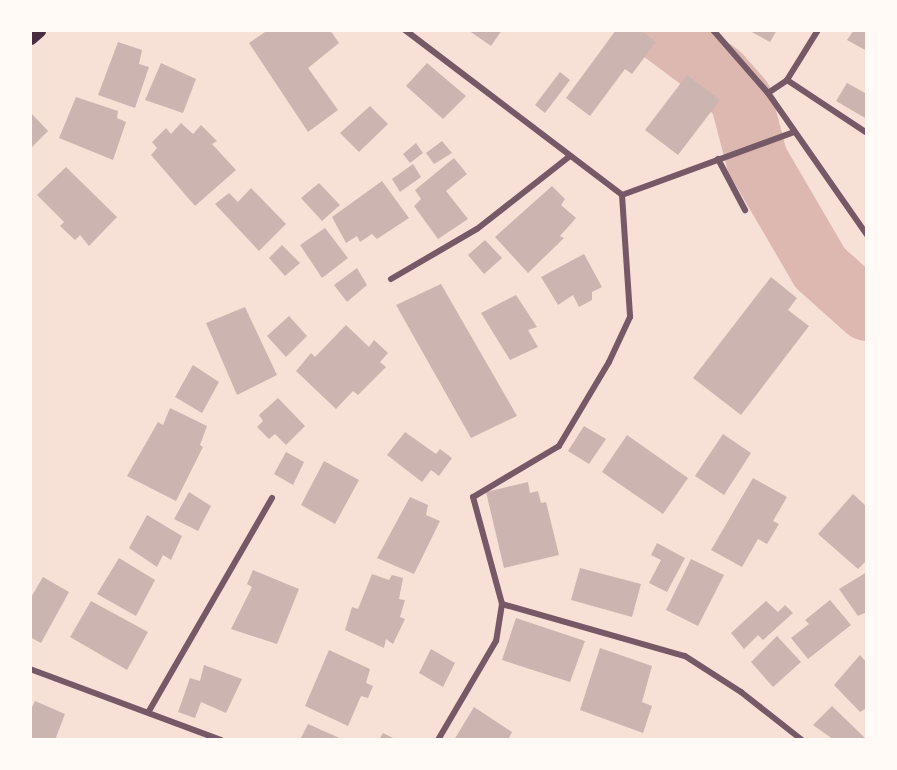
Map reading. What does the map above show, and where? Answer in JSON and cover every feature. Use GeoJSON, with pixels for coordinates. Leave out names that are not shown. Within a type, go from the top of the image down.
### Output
{"type":"FeatureCollection","features":[{"type":"Feature","properties":{"kind":"main road"},"geometry":{"type":"LineString","coordinates":[[30,37],[38,30]]}},
{"type":"Feature","properties":{"kind":"street"},"geometry":{"type":"LineString","coordinates":[[405,30],[622,195],[630,317],[609,362],[559,446],[473,497],[502,604],[496,641],[438,740]]}},
{"type":"Feature","properties":{"kind":"street"},"geometry":{"type":"LineString","coordinates":[[713,30],[768,93],[867,235]]}},
{"type":"Feature","properties":{"kind":"street"},"geometry":{"type":"LineString","coordinates":[[768,93],[787,80],[818,30]]}},
{"type":"Feature","properties":{"kind":"street"},"geometry":{"type":"LineString","coordinates":[[787,80],[867,133]]}},
{"type":"Feature","properties":{"kind":"street"},"geometry":{"type":"LineString","coordinates":[[622,195],[794,132]]}},
{"type":"Feature","properties":{"kind":"street"},"geometry":{"type":"LineString","coordinates":[[391,279],[477,229],[570,156]]}},
{"type":"Feature","properties":{"kind":"street"},"geometry":{"type":"LineString","coordinates":[[718,159],[745,210]]}},
{"type":"Feature","properties":{"kind":"street"},"geometry":{"type":"LineString","coordinates":[[149,711],[272,498]]}},
{"type":"Feature","properties":{"kind":"street"},"geometry":{"type":"LineString","coordinates":[[502,604],[685,656],[741,692],[802,740]]}},
{"type":"Feature","properties":{"kind":"street"},"geometry":{"type":"LineString","coordinates":[[30,669],[149,711],[221,740]]}},
{"type":"Feature","properties":{"kind":"building"},"geometry":{"type":"Polygon","coordinates":[[[268,30],[330,30],[339,43],[308,68],[338,110],[308,132],[249,43],[268,30]]]}},
{"type":"Feature","properties":{"kind":"building"},"geometry":{"type":"Polygon","coordinates":[[[468,30],[502,30],[491,46],[468,30]]]}},
{"type":"Feature","properties":{"kind":"building"},"geometry":{"type":"Polygon","coordinates":[[[616,30],[640,30],[656,42],[632,74],[625,69],[590,116],[566,98],[616,30]]]}},
{"type":"Feature","properties":{"kind":"building"},"geometry":{"type":"Polygon","coordinates":[[[748,30],[777,30],[770,42],[748,30]]]}},
{"type":"Feature","properties":{"kind":"building"},"geometry":{"type":"Polygon","coordinates":[[[854,30],[867,30],[867,51],[847,40],[854,30]]]}},
{"type":"Feature","properties":{"kind":"building"},"geometry":{"type":"Polygon","coordinates":[[[118,42],[142,50],[139,64],[149,67],[135,108],[98,95],[118,42]]]}},
{"type":"Feature","properties":{"kind":"building"},"geometry":{"type":"Polygon","coordinates":[[[161,63],[196,79],[183,113],[145,100],[161,63]]]}},
{"type":"Feature","properties":{"kind":"building"},"geometry":{"type":"Polygon","coordinates":[[[427,63],[466,96],[443,119],[406,86],[427,63]]]}},
{"type":"Feature","properties":{"kind":"building"},"geometry":{"type":"Polygon","coordinates":[[[560,72],[570,80],[545,113],[535,105],[560,72]]]}},
{"type":"Feature","properties":{"kind":"building"},"geometry":{"type":"Polygon","coordinates":[[[687,75],[720,100],[678,155],[645,130],[687,75]]]}},
{"type":"Feature","properties":{"kind":"building"},"geometry":{"type":"Polygon","coordinates":[[[847,83],[867,94],[867,119],[836,101],[847,83]]]}},
{"type":"Feature","properties":{"kind":"building"},"geometry":{"type":"Polygon","coordinates":[[[76,97],[118,111],[117,118],[126,122],[113,160],[59,138],[76,97]]]}},
{"type":"Feature","properties":{"kind":"building"},"geometry":{"type":"Polygon","coordinates":[[[370,106],[388,124],[359,152],[340,133],[370,106]]]}},
{"type":"Feature","properties":{"kind":"building"},"geometry":{"type":"Polygon","coordinates":[[[30,112],[48,131],[30,149],[30,112]]]}},
{"type":"Feature","properties":{"kind":"building"},"geometry":{"type":"Polygon","coordinates":[[[181,123],[193,134],[201,125],[217,141],[212,144],[236,170],[195,206],[151,155],[157,148],[152,142],[166,128],[171,134],[181,123]]]}},
{"type":"Feature","properties":{"kind":"building"},"geometry":{"type":"Polygon","coordinates":[[[442,141],[452,153],[434,164],[426,153],[442,141]]]}},
{"type":"Feature","properties":{"kind":"building"},"geometry":{"type":"Polygon","coordinates":[[[416,143],[423,153],[410,163],[403,154],[416,143]]]}},
{"type":"Feature","properties":{"kind":"building"},"geometry":{"type":"Polygon","coordinates":[[[454,158],[467,174],[446,191],[468,219],[438,239],[414,206],[421,199],[415,190],[454,158]]]}},
{"type":"Feature","properties":{"kind":"building"},"geometry":{"type":"Polygon","coordinates":[[[413,164],[421,177],[400,192],[392,179],[413,164]]]}},
{"type":"Feature","properties":{"kind":"building"},"geometry":{"type":"Polygon","coordinates":[[[66,167],[117,217],[89,246],[80,235],[75,240],[60,226],[64,222],[37,195],[66,167]]]}},
{"type":"Feature","properties":{"kind":"building"},"geometry":{"type":"Polygon","coordinates":[[[382,181],[409,218],[377,239],[372,234],[360,242],[357,236],[346,243],[332,217],[382,181]]]}},
{"type":"Feature","properties":{"kind":"building"},"geometry":{"type":"Polygon","coordinates":[[[319,183],[340,205],[322,221],[301,198],[319,183]]]}},
{"type":"Feature","properties":{"kind":"building"},"geometry":{"type":"Polygon","coordinates":[[[552,186],[565,199],[561,205],[576,218],[560,236],[564,238],[528,273],[495,237],[552,186]]]}},
{"type":"Feature","properties":{"kind":"building"},"geometry":{"type":"Polygon","coordinates":[[[251,188],[286,224],[259,251],[215,204],[229,193],[238,202],[251,188]]]}},
{"type":"Feature","properties":{"kind":"building"},"geometry":{"type":"Polygon","coordinates":[[[325,228],[348,258],[322,278],[300,245],[325,228]]]}},
{"type":"Feature","properties":{"kind":"building"},"geometry":{"type":"Polygon","coordinates":[[[485,240],[502,258],[484,274],[468,255],[485,240]]]}},
{"type":"Feature","properties":{"kind":"building"},"geometry":{"type":"Polygon","coordinates":[[[282,245],[300,263],[285,276],[269,258],[282,245]]]}},
{"type":"Feature","properties":{"kind":"building"},"geometry":{"type":"Polygon","coordinates":[[[584,254],[602,287],[592,292],[592,300],[579,307],[573,295],[558,305],[541,277],[584,254]]]}},
{"type":"Feature","properties":{"kind":"building"},"geometry":{"type":"Polygon","coordinates":[[[357,268],[367,285],[347,302],[334,285],[357,268]]]}},
{"type":"Feature","properties":{"kind":"building"},"geometry":{"type":"Polygon","coordinates":[[[771,277],[797,298],[788,310],[809,326],[741,415],[693,378],[771,277]]]}},
{"type":"Feature","properties":{"kind":"building"},"geometry":{"type":"Polygon","coordinates":[[[441,284],[517,416],[471,438],[396,305],[441,284]]]}},
{"type":"Feature","properties":{"kind":"building"},"geometry":{"type":"Polygon","coordinates":[[[516,295],[537,327],[528,330],[538,347],[510,360],[481,313],[516,295]]]}},
{"type":"Feature","properties":{"kind":"building"},"geometry":{"type":"Polygon","coordinates":[[[245,307],[277,375],[237,395],[206,323],[245,307]]]}},
{"type":"Feature","properties":{"kind":"building"},"geometry":{"type":"Polygon","coordinates":[[[289,316],[307,336],[286,357],[267,336],[289,316]]]}},
{"type":"Feature","properties":{"kind":"building"},"geometry":{"type":"Polygon","coordinates":[[[346,325],[369,347],[374,340],[388,353],[380,362],[386,367],[358,395],[353,391],[336,409],[296,371],[311,353],[315,357],[346,325]]]}},
{"type":"Feature","properties":{"kind":"building"},"geometry":{"type":"Polygon","coordinates":[[[193,365],[219,382],[202,413],[175,397],[193,365]]]}},
{"type":"Feature","properties":{"kind":"building"},"geometry":{"type":"Polygon","coordinates":[[[278,398],[305,426],[286,445],[275,434],[269,439],[257,427],[263,421],[259,415],[278,398]]]}},
{"type":"Feature","properties":{"kind":"building"},"geometry":{"type":"Polygon","coordinates":[[[170,408],[207,426],[200,445],[203,447],[176,501],[127,476],[158,422],[163,425],[170,408]]]}},
{"type":"Feature","properties":{"kind":"building"},"geometry":{"type":"Polygon","coordinates":[[[584,426],[606,439],[589,464],[568,451],[584,426]]]}},
{"type":"Feature","properties":{"kind":"building"},"geometry":{"type":"Polygon","coordinates":[[[405,432],[436,454],[440,449],[452,458],[439,476],[431,470],[422,482],[387,455],[405,432]]]}},
{"type":"Feature","properties":{"kind":"building"},"geometry":{"type":"Polygon","coordinates":[[[723,434],[751,453],[724,495],[695,476],[723,434]]]}},
{"type":"Feature","properties":{"kind":"building"},"geometry":{"type":"Polygon","coordinates":[[[627,435],[688,478],[663,514],[602,472],[627,435]]]}},
{"type":"Feature","properties":{"kind":"building"},"geometry":{"type":"Polygon","coordinates":[[[286,452],[304,462],[293,485],[274,474],[286,452]]]}},
{"type":"Feature","properties":{"kind":"building"},"geometry":{"type":"Polygon","coordinates":[[[324,461],[359,480],[335,524],[301,505],[324,461]]]}},
{"type":"Feature","properties":{"kind":"building"},"geometry":{"type":"Polygon","coordinates":[[[753,478],[787,497],[773,521],[779,524],[767,544],[758,539],[742,567],[711,550],[753,478]]]}},
{"type":"Feature","properties":{"kind":"building"},"geometry":{"type":"Polygon","coordinates":[[[528,482],[530,493],[538,491],[541,503],[546,502],[559,555],[504,568],[486,492],[528,482]]]}},
{"type":"Feature","properties":{"kind":"building"},"geometry":{"type":"Polygon","coordinates":[[[189,492],[211,506],[198,531],[174,519],[189,492]]]}},
{"type":"Feature","properties":{"kind":"building"},"geometry":{"type":"Polygon","coordinates":[[[853,494],[867,507],[867,560],[858,569],[818,534],[853,494]]]}},
{"type":"Feature","properties":{"kind":"building"},"geometry":{"type":"Polygon","coordinates":[[[410,497],[428,505],[426,515],[440,521],[414,574],[377,558],[410,497]]]}},
{"type":"Feature","properties":{"kind":"building"},"geometry":{"type":"Polygon","coordinates":[[[147,515],[182,536],[171,560],[163,555],[157,567],[129,548],[147,515]]]}},
{"type":"Feature","properties":{"kind":"building"},"geometry":{"type":"Polygon","coordinates":[[[657,543],[685,558],[667,592],[649,583],[661,560],[651,555],[657,543]]]}},
{"type":"Feature","properties":{"kind":"building"},"geometry":{"type":"Polygon","coordinates":[[[119,558],[155,580],[136,616],[97,594],[119,558]]]}},
{"type":"Feature","properties":{"kind":"building"},"geometry":{"type":"Polygon","coordinates":[[[691,559],[724,575],[698,626],[666,610],[691,559]]]}},
{"type":"Feature","properties":{"kind":"building"},"geometry":{"type":"Polygon","coordinates":[[[580,568],[641,584],[632,617],[571,600],[580,568]]]}},
{"type":"Feature","properties":{"kind":"building"},"geometry":{"type":"Polygon","coordinates":[[[253,570],[299,589],[277,644],[231,629],[252,587],[247,584],[253,570]]]}},
{"type":"Feature","properties":{"kind":"building"},"geometry":{"type":"Polygon","coordinates":[[[867,572],[867,612],[858,616],[839,589],[867,572]]]}},
{"type":"Feature","properties":{"kind":"building"},"geometry":{"type":"Polygon","coordinates":[[[372,574],[389,580],[392,575],[403,578],[399,599],[405,600],[400,617],[405,619],[393,644],[386,639],[384,648],[345,630],[352,607],[358,609],[372,574]]]}},
{"type":"Feature","properties":{"kind":"building"},"geometry":{"type":"Polygon","coordinates":[[[43,577],[69,592],[41,643],[30,637],[30,599],[43,577]]]}},
{"type":"Feature","properties":{"kind":"building"},"geometry":{"type":"Polygon","coordinates":[[[830,600],[851,625],[808,659],[791,638],[809,624],[805,620],[830,600]]]}},
{"type":"Feature","properties":{"kind":"building"},"geometry":{"type":"Polygon","coordinates":[[[91,601],[148,632],[127,670],[70,637],[91,601]]]}},
{"type":"Feature","properties":{"kind":"building"},"geometry":{"type":"Polygon","coordinates":[[[766,601],[778,612],[785,605],[793,613],[763,640],[758,635],[744,649],[731,633],[766,601]]]}},
{"type":"Feature","properties":{"kind":"building"},"geometry":{"type":"Polygon","coordinates":[[[516,618],[585,641],[570,682],[502,660],[516,618]]]}},
{"type":"Feature","properties":{"kind":"building"},"geometry":{"type":"Polygon","coordinates":[[[777,636],[801,662],[773,687],[751,662],[777,636]]]}},
{"type":"Feature","properties":{"kind":"building"},"geometry":{"type":"Polygon","coordinates":[[[600,648],[652,666],[642,702],[652,706],[643,733],[580,710],[600,648]]]}},
{"type":"Feature","properties":{"kind":"building"},"geometry":{"type":"Polygon","coordinates":[[[431,649],[455,663],[443,687],[419,673],[431,649]]]}},
{"type":"Feature","properties":{"kind":"building"},"geometry":{"type":"Polygon","coordinates":[[[329,650],[370,669],[366,683],[373,686],[368,698],[361,696],[348,726],[305,706],[329,650]]]}},
{"type":"Feature","properties":{"kind":"building"},"geometry":{"type":"Polygon","coordinates":[[[860,655],[867,663],[867,708],[860,712],[834,685],[860,655]]]}},
{"type":"Feature","properties":{"kind":"building"},"geometry":{"type":"Polygon","coordinates":[[[204,665],[242,679],[226,713],[201,702],[195,718],[178,712],[190,678],[200,681],[204,665]]]}},
{"type":"Feature","properties":{"kind":"building"},"geometry":{"type":"Polygon","coordinates":[[[35,701],[65,714],[55,740],[30,740],[30,711],[35,701]]]}},
{"type":"Feature","properties":{"kind":"building"},"geometry":{"type":"Polygon","coordinates":[[[832,706],[865,740],[834,740],[813,725],[832,706]]]}},
{"type":"Feature","properties":{"kind":"building"},"geometry":{"type":"Polygon","coordinates":[[[474,707],[512,732],[508,740],[454,740],[474,707]]]}},
{"type":"Feature","properties":{"kind":"building"},"geometry":{"type":"Polygon","coordinates":[[[308,724],[344,740],[300,740],[308,724]]]}},
{"type":"Feature","properties":{"kind":"building"},"geometry":{"type":"Polygon","coordinates":[[[383,733],[397,740],[379,740],[383,733]]]}},
{"type":"Feature","properties":{"kind":"waterway"},"geometry":{"type":"LineString","coordinates":[[660,30],[720,75],[741,99],[757,160],[820,268],[867,310]]}}]}
